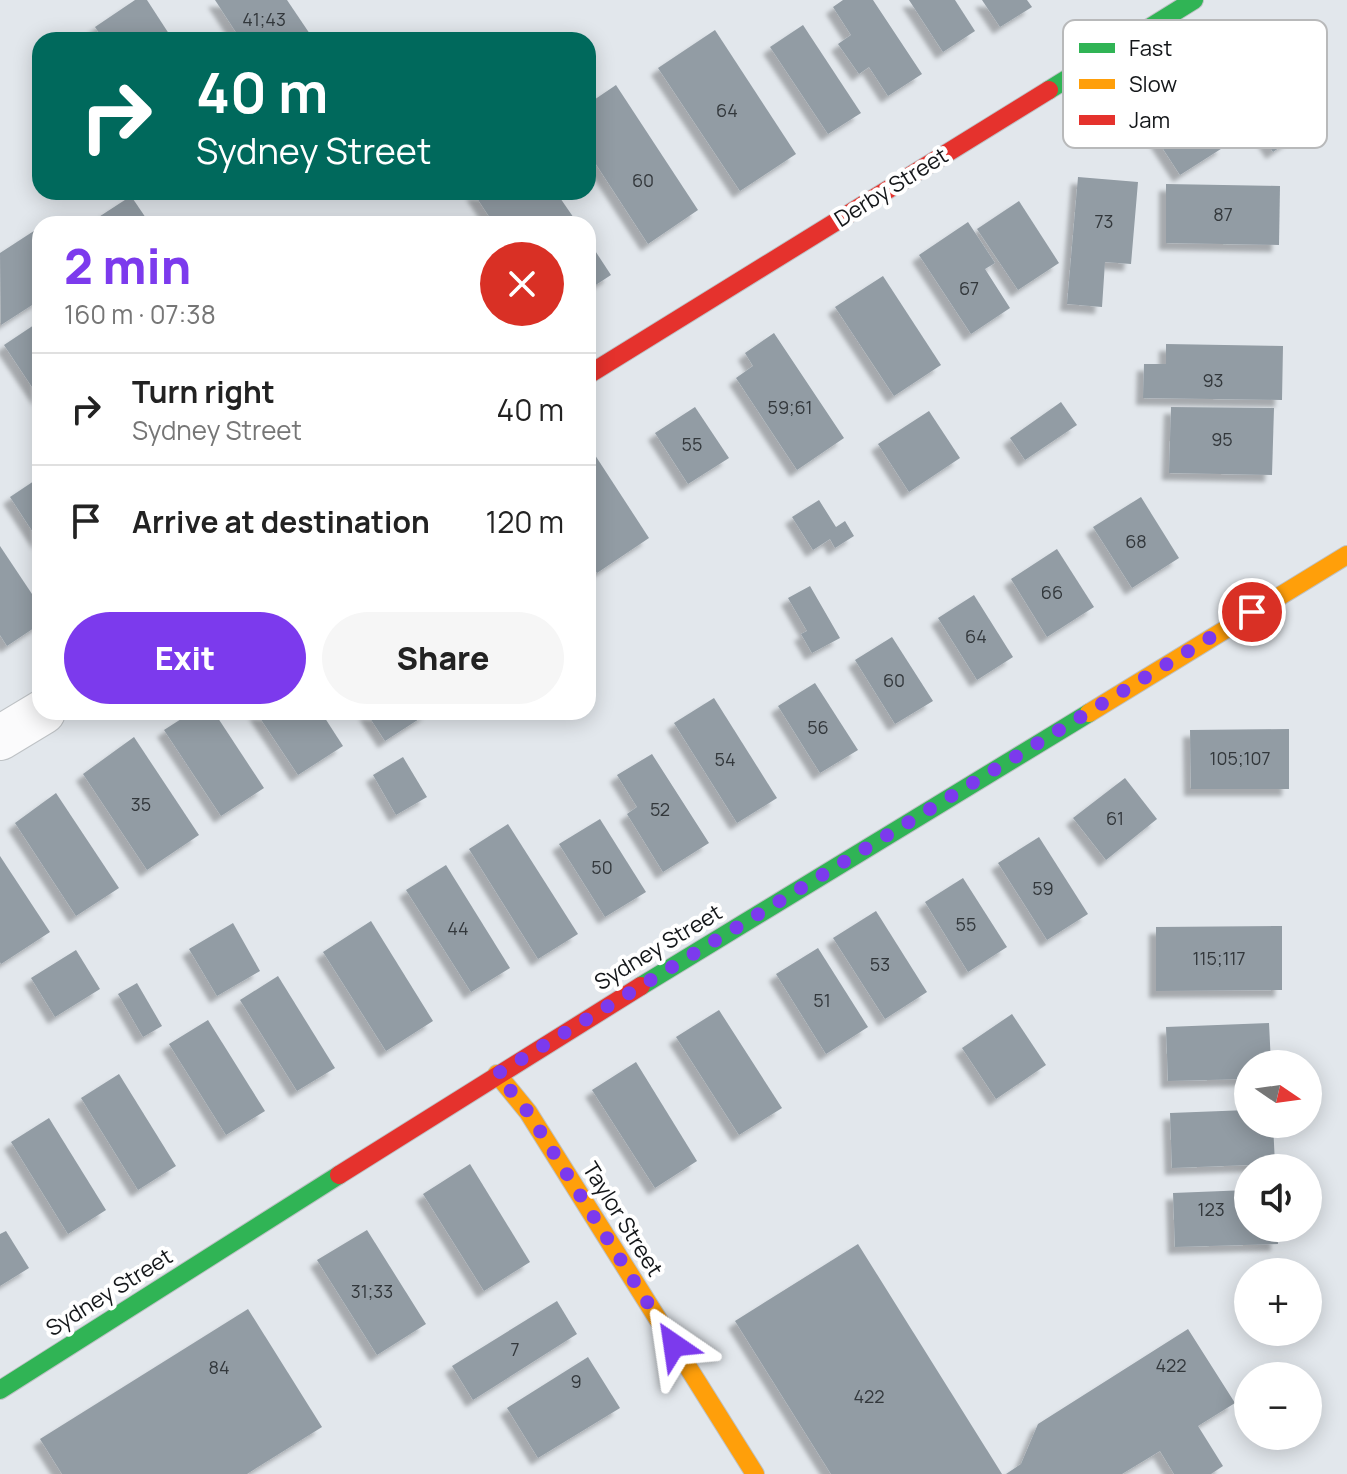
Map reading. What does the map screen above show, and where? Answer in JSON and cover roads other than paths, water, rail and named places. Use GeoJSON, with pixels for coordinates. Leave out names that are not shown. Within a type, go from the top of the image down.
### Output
{"type":"FeatureCollection","features":[{"type":"Feature","properties":{"kind":"street","name":"Derby Street"},"geometry":{"type":"LineString","coordinates":[[1162,20],[1194,0]]}},
{"type":"Feature","properties":{"kind":"street","name":"Derby Street"},"geometry":{"type":"LineString","coordinates":[[596,370],[1063,81]]}},
{"type":"Feature","properties":{"kind":"street","name":"Sydney Street"},"geometry":{"type":"LineString","coordinates":[[0,1390],[497,1074],[1347,555]]}},
{"type":"Feature","properties":{"kind":"street"},"geometry":{"type":"LineString","coordinates":[[0,738],[32,719]]}},
{"type":"Feature","properties":{"kind":"street","name":"Taylor Street"},"geometry":{"type":"LineString","coordinates":[[497,1074],[528,1112],[755,1474]]}}]}
